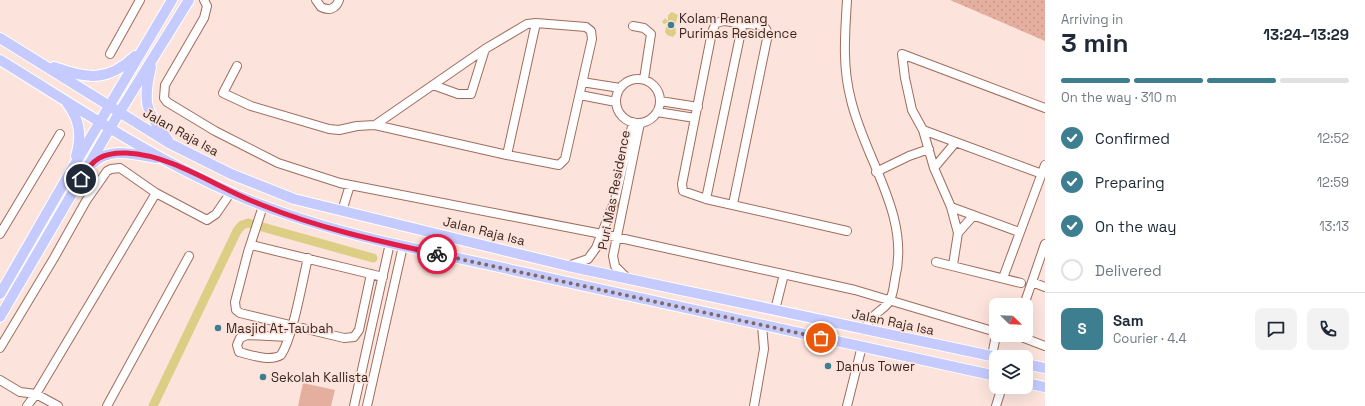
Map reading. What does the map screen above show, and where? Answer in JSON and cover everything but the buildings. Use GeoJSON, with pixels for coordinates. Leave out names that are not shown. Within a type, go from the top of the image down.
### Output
{"type":"FeatureCollection","features":[{"type":"Feature","properties":{"kind":"main road"},"geometry":{"type":"LineString","coordinates":[[0,294],[172,0]]}},
{"type":"Feature","properties":{"kind":"main road"},"geometry":{"type":"LineString","coordinates":[[0,317],[119,113],[189,0]]}},
{"type":"Feature","properties":{"kind":"main road","name":"Jalan Raja Isa"},"geometry":{"type":"LineString","coordinates":[[0,38],[119,113],[170,143],[231,174],[272,192],[342,211],[568,266],[989,356]]}},
{"type":"Feature","properties":{"kind":"main road"},"geometry":{"type":"LineString","coordinates":[[38,61],[81,76],[101,76],[120,70],[144,46]]}},
{"type":"Feature","properties":{"kind":"main road"},"geometry":{"type":"LineString","coordinates":[[154,56],[146,88],[146,104],[153,119],[170,143]]}},
{"type":"Feature","properties":{"kind":"main road"},"geometry":{"type":"LineString","coordinates":[[0,60],[165,160],[263,206],[337,230],[403,246],[989,374]]}},
{"type":"Feature","properties":{"kind":"main road"},"geometry":{"type":"LineString","coordinates":[[64,99],[75,114],[79,127],[78,149],[72,169]]}},
{"type":"Feature","properties":{"kind":"main road"},"geometry":{"type":"LineString","coordinates":[[88,167],[101,156],[109,154],[128,153],[165,160]]}},
{"type":"Feature","properties":{"kind":"main road"},"geometry":{"type":"LineString","coordinates":[[690,309],[693,293]]}},
{"type":"Feature","properties":{"kind":"main road"},"geometry":{"type":"LineString","coordinates":[[1033,366],[1043,368],[1036,385]]}},
{"type":"Feature","properties":{"kind":"street"},"geometry":{"type":"LineString","coordinates":[[110,54],[140,0]]}},
{"type":"Feature","properties":{"kind":"street"},"geometry":{"type":"LineString","coordinates":[[204,0],[207,6],[204,18],[165,85],[164,98],[167,102],[215,131],[278,163],[350,185],[602,234],[855,290],[989,330]]}},
{"type":"Feature","properties":{"kind":"street"},"geometry":{"type":"LineString","coordinates":[[316,0],[321,7],[329,10],[336,6],[339,0]]}},
{"type":"Feature","properties":{"kind":"street"},"geometry":{"type":"LineString","coordinates":[[847,0],[844,53],[845,76],[859,128],[876,172],[883,184],[898,238],[897,272],[890,301],[873,317],[864,330]]}},
{"type":"Feature","properties":{"kind":"street"},"geometry":{"type":"LineString","coordinates":[[733,204],[768,34],[763,26],[743,22],[724,21],[716,24],[712,32],[682,188],[686,193],[706,199],[847,230]]}},
{"type":"Feature","properties":{"kind":"street"},"geometry":{"type":"LineString","coordinates":[[706,199],[743,22]]}},
{"type":"Feature","properties":{"kind":"street"},"geometry":{"type":"LineString","coordinates":[[507,155],[536,23]]}},
{"type":"Feature","properties":{"kind":"street"},"geometry":{"type":"LineString","coordinates":[[237,66],[223,93],[251,106],[335,130],[357,126],[375,125],[507,155],[554,164],[562,163],[565,159],[592,39],[590,28],[536,23],[527,24],[485,49],[375,125]]}},
{"type":"Feature","properties":{"kind":"street"},"geometry":{"type":"LineString","coordinates":[[632,26],[644,28],[651,34],[644,79]]}},
{"type":"Feature","properties":{"kind":"street"},"geometry":{"type":"LineString","coordinates":[[433,84],[458,94],[471,94],[485,49]]}},
{"type":"Feature","properties":{"kind":"street"},"geometry":{"type":"LineString","coordinates":[[953,265],[958,243],[958,233],[952,207],[934,168],[923,130],[912,110],[902,54],[1045,108]]}},
{"type":"Feature","properties":{"kind":"street"},"geometry":{"type":"LineString","coordinates":[[635,79],[644,79],[656,87],[660,101],[657,112],[650,119],[636,123],[623,117],[619,113],[616,102],[620,88],[626,82],[635,79]]}},
{"type":"Feature","properties":{"kind":"street"},"geometry":{"type":"LineString","coordinates":[[582,82],[620,88]]}},
{"type":"Feature","properties":{"kind":"street"},"geometry":{"type":"LineString","coordinates":[[580,95],[616,102]]}},
{"type":"Feature","properties":{"kind":"street"},"geometry":{"type":"LineString","coordinates":[[660,101],[698,107]]}},
{"type":"Feature","properties":{"kind":"street"},"geometry":{"type":"LineString","coordinates":[[657,112],[695,118]]}},
{"type":"Feature","properties":{"kind":"street","name":"Puri Mas Residence"},"geometry":{"type":"LineString","coordinates":[[568,266],[583,262],[592,256],[615,200],[636,123]]}},
{"type":"Feature","properties":{"kind":"street","name":"Puri Mas Residence"},"geometry":{"type":"LineString","coordinates":[[628,279],[614,266],[613,261],[616,237],[624,207],[636,123]]}},
{"type":"Feature","properties":{"kind":"street"},"geometry":{"type":"LineString","coordinates":[[923,130],[1042,174]]}},
{"type":"Feature","properties":{"kind":"street"},"geometry":{"type":"LineString","coordinates":[[0,234],[60,134]]}},
{"type":"Feature","properties":{"kind":"street"},"geometry":{"type":"LineString","coordinates":[[934,168],[955,143]]}},
{"type":"Feature","properties":{"kind":"street"},"geometry":{"type":"LineString","coordinates":[[876,172],[909,156],[929,149]]}},
{"type":"Feature","properties":{"kind":"street"},"geometry":{"type":"LineString","coordinates":[[1003,278],[1045,165]]}},
{"type":"Feature","properties":{"kind":"street"},"geometry":{"type":"LineString","coordinates":[[0,348],[86,201],[107,171],[111,168],[120,168],[156,193],[207,220],[216,214],[231,192]]}},
{"type":"Feature","properties":{"kind":"street"},"geometry":{"type":"LineString","coordinates":[[342,211],[350,185]]}},
{"type":"Feature","properties":{"kind":"street"},"geometry":{"type":"LineString","coordinates":[[20,392],[28,406],[156,193]]}},
{"type":"Feature","properties":{"kind":"street"},"geometry":{"type":"LineString","coordinates":[[263,206],[235,302],[236,310],[244,314],[344,338],[354,337],[359,330],[371,274]]}},
{"type":"Feature","properties":{"kind":"street"},"geometry":{"type":"LineString","coordinates":[[952,207],[1019,232]]}},
{"type":"Feature","properties":{"kind":"street"},"geometry":{"type":"LineString","coordinates":[[958,233],[973,216]]}},
{"type":"Feature","properties":{"kind":"street"},"geometry":{"type":"LineString","coordinates":[[354,406],[390,243]]}},
{"type":"Feature","properties":{"kind":"street"},"geometry":{"type":"LineString","coordinates":[[1026,298],[1045,244]]}},
{"type":"Feature","properties":{"kind":"street"},"geometry":{"type":"LineString","coordinates":[[251,245],[383,277]]}},
{"type":"Feature","properties":{"kind":"street"},"geometry":{"type":"LineString","coordinates":[[367,406],[403,246]]}},
{"type":"Feature","properties":{"kind":"street"},"geometry":{"type":"LineString","coordinates":[[107,406],[190,256]]}},
{"type":"Feature","properties":{"kind":"street"},"geometry":{"type":"LineString","coordinates":[[288,337],[247,335],[240,338],[237,345],[239,352],[267,358],[277,358],[284,352],[292,325],[308,258]]}},
{"type":"Feature","properties":{"kind":"street"},"geometry":{"type":"LineString","coordinates":[[936,262],[1021,283]]}},
{"type":"Feature","properties":{"kind":"street"},"geometry":{"type":"LineString","coordinates":[[775,310],[784,274]]}},
{"type":"Feature","properties":{"kind":"street"},"geometry":{"type":"LineString","coordinates":[[1032,282],[1045,287]]}},
{"type":"Feature","properties":{"kind":"street"},"geometry":{"type":"LineString","coordinates":[[754,406],[764,349],[762,325]]}},
{"type":"Feature","properties":{"kind":"street"},"geometry":{"type":"LineString","coordinates":[[368,338],[381,341]]}},
{"type":"Feature","properties":{"kind":"street"},"geometry":{"type":"LineString","coordinates":[[1033,341],[1045,346]]}},
{"type":"Feature","properties":{"kind":"street"},"geometry":{"type":"LineString","coordinates":[[847,406],[862,346]]}},
{"type":"Feature","properties":{"kind":"street"},"geometry":{"type":"LineString","coordinates":[[0,380],[20,392],[36,394],[58,406]]}},
{"type":"Feature","properties":{"kind":"street"},"geometry":{"type":"LineString","coordinates":[[996,406],[1000,394]]}},
{"type":"Feature","properties":{"kind":"shaded area"},"geometry":{"type":"Polygon","coordinates":[[[950,0],[1045,0],[1045,41],[950,0]]]}},
{"type":"Feature","properties":{"kind":"shaded area"},"geometry":{"type":"Polygon","coordinates":[[[303,383],[335,390],[331,406],[298,406],[303,383]]]}},
{"type":"Feature","properties":{"kind":"water","name":"Kolam Renang Purimas Residence"},"geometry":{"type":"Polygon","coordinates":[[[672,12],[678,15],[675,25],[676,33],[673,37],[667,35],[665,32],[667,23],[664,24],[662,22],[665,18],[668,21],[668,15],[672,12]]]}},
{"type":"Feature","properties":{"kind":"waterway"},"geometry":{"type":"LineString","coordinates":[[153,406],[237,231],[242,225],[248,223],[373,258]]}},
{"type":"Feature","properties":{"kind":"way so far"},"geometry":{"type":"LineString","coordinates":[[437,254],[821,338]]}},
{"type":"Feature","properties":{"kind":"place","name":"Kolam Renang Purimas Residence"},"geometry":{"type":"Point","coordinates":[671,25]}},
{"type":"Feature","properties":{"kind":"place","name":"Masjid At-Taubah"},"geometry":{"type":"Point","coordinates":[218,328]}},
{"type":"Feature","properties":{"kind":"place","name":"Danus Tower"},"geometry":{"type":"Point","coordinates":[828,366]}},
{"type":"Feature","properties":{"kind":"place","name":"Sekolah Kallista"},"geometry":{"type":"Point","coordinates":[263,377]}},
{"type":"Feature","properties":{"kind":"route"},"geometry":{"type":"LineString","coordinates":[[81,179],[88,167],[95,160],[101,156],[109,154],[128,153],[165,160],[263,206],[300,219],[337,230],[437,254]]}}]}
